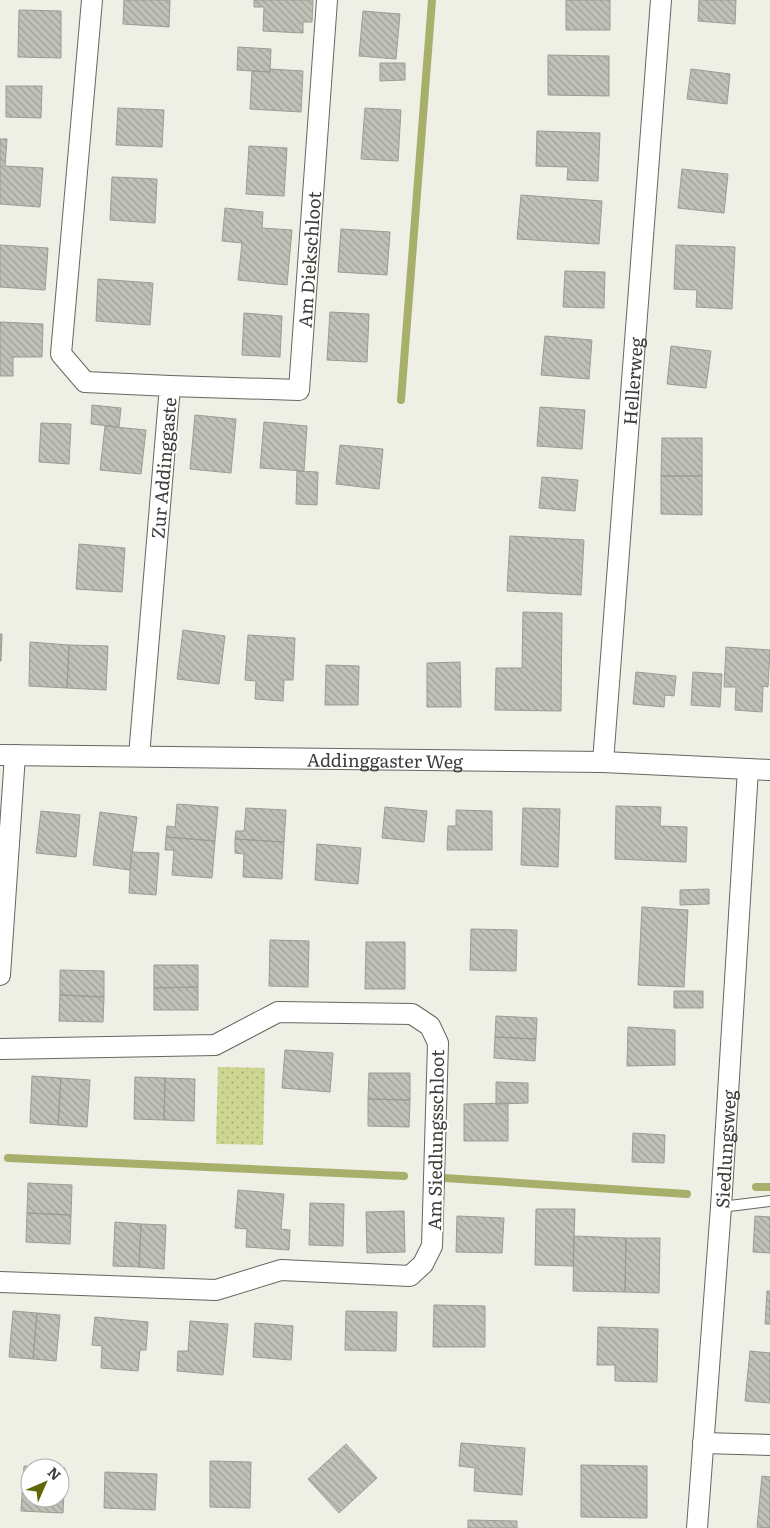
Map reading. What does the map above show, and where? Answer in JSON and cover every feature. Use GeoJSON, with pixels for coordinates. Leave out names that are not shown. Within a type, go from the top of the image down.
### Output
{"type":"FeatureCollection","features":[{"type":"Feature","properties":{"kind":"street","name":"Zur Addinggaste"},"geometry":{"type":"LineString","coordinates":[[92,0],[62,354],[85,382],[170,386],[139,756]]}},
{"type":"Feature","properties":{"kind":"street","name":"Am Diekschloot"},"geometry":{"type":"LineString","coordinates":[[170,386],[299,390],[327,0]]}},
{"type":"Feature","properties":{"kind":"street","name":"Hellerweg"},"geometry":{"type":"LineString","coordinates":[[603,762],[661,0]]}},
{"type":"Feature","properties":{"kind":"street","name":"Addinggaster Weg"},"geometry":{"type":"LineString","coordinates":[[8,755],[603,762],[770,770]]}},
{"type":"Feature","properties":{"kind":"street"},"geometry":{"type":"LineString","coordinates":[[0,975],[8,755]]}},
{"type":"Feature","properties":{"kind":"street","name":"Siedlungsweg"},"geometry":{"type":"LineString","coordinates":[[697,1528],[721,1207],[748,769]]}},
{"type":"Feature","properties":{"kind":"street","name":"Am Siedlungsschloot"},"geometry":{"type":"LineString","coordinates":[[0,1048],[215,1044],[278,1012],[412,1014],[430,1026],[438,1043],[432,1246],[423,1264],[410,1276],[281,1270],[216,1290],[0,1282]]}},
{"type":"Feature","properties":{"kind":"street"},"geometry":{"type":"LineString","coordinates":[[703,1443],[770,1445]]}},
{"type":"Feature","properties":{"kind":"lane"},"geometry":{"type":"LineString","coordinates":[[721,1207],[770,1201]]}},
{"type":"Feature","properties":{"kind":"green space"},"geometry":{"type":"Polygon","coordinates":[[[218,1067],[265,1068],[263,1145],[216,1144],[218,1067]]]}},
{"type":"Feature","properties":{"kind":"building"},"geometry":{"type":"Polygon","coordinates":[[[124,0],[170,0],[169,27],[123,24],[124,0]]]}},
{"type":"Feature","properties":{"kind":"building"},"geometry":{"type":"Polygon","coordinates":[[[254,0],[313,0],[312,22],[303,22],[303,33],[263,31],[264,7],[254,7],[254,0]]]}},
{"type":"Feature","properties":{"kind":"building"},"geometry":{"type":"Polygon","coordinates":[[[566,0],[610,0],[610,30],[566,30],[566,0]]]}},
{"type":"Feature","properties":{"kind":"building"},"geometry":{"type":"Polygon","coordinates":[[[699,0],[736,0],[735,24],[698,21],[699,0]]]}},
{"type":"Feature","properties":{"kind":"building"},"geometry":{"type":"Polygon","coordinates":[[[19,10],[61,11],[61,58],[18,57],[19,10]]]}},
{"type":"Feature","properties":{"kind":"building"},"geometry":{"type":"Polygon","coordinates":[[[363,11],[400,14],[396,59],[359,56],[363,11]]]}},
{"type":"Feature","properties":{"kind":"building"},"geometry":{"type":"Polygon","coordinates":[[[238,47],[271,49],[270,72],[237,70],[238,47]]]}},
{"type":"Feature","properties":{"kind":"building"},"geometry":{"type":"Polygon","coordinates":[[[548,55],[609,56],[609,96],[548,95],[548,55]]]}},
{"type":"Feature","properties":{"kind":"building"},"geometry":{"type":"Polygon","coordinates":[[[380,63],[405,63],[405,80],[380,81],[380,63]]]}},
{"type":"Feature","properties":{"kind":"building"},"geometry":{"type":"Polygon","coordinates":[[[270,69],[303,71],[301,112],[250,109],[252,71],[270,72],[270,69]]]}},
{"type":"Feature","properties":{"kind":"building"},"geometry":{"type":"Polygon","coordinates":[[[691,69],[730,74],[727,104],[687,99],[691,69]]]}},
{"type":"Feature","properties":{"kind":"building"},"geometry":{"type":"Polygon","coordinates":[[[6,86],[42,86],[41,118],[6,117],[6,86]]]}},
{"type":"Feature","properties":{"kind":"building"},"geometry":{"type":"Polygon","coordinates":[[[118,108],[164,110],[162,147],[116,145],[118,108]]]}},
{"type":"Feature","properties":{"kind":"building"},"geometry":{"type":"Polygon","coordinates":[[[365,108],[401,110],[398,161],[361,159],[365,108]]]}},
{"type":"Feature","properties":{"kind":"building"},"geometry":{"type":"Polygon","coordinates":[[[537,131],[600,133],[598,181],[567,180],[568,167],[536,166],[537,131]]]}},
{"type":"Feature","properties":{"kind":"building"},"geometry":{"type":"Polygon","coordinates":[[[0,139],[7,139],[5,166],[43,168],[40,207],[0,204],[0,139]]]}},
{"type":"Feature","properties":{"kind":"building"},"geometry":{"type":"Polygon","coordinates":[[[249,146],[287,148],[284,196],[246,194],[249,146]]]}},
{"type":"Feature","properties":{"kind":"building"},"geometry":{"type":"Polygon","coordinates":[[[682,169],[728,174],[724,213],[678,208],[682,169]]]}},
{"type":"Feature","properties":{"kind":"building"},"geometry":{"type":"Polygon","coordinates":[[[112,177],[157,179],[155,223],[110,220],[112,177]]]}},
{"type":"Feature","properties":{"kind":"building"},"geometry":{"type":"Polygon","coordinates":[[[521,195],[602,201],[599,244],[517,239],[521,195]]]}},
{"type":"Feature","properties":{"kind":"building"},"geometry":{"type":"Polygon","coordinates":[[[225,208],[263,212],[262,228],[292,230],[287,285],[238,280],[242,243],[222,241],[225,208]]]}},
{"type":"Feature","properties":{"kind":"building"},"geometry":{"type":"Polygon","coordinates":[[[341,229],[390,232],[387,275],[338,272],[341,229]]]}},
{"type":"Feature","properties":{"kind":"building"},"geometry":{"type":"Polygon","coordinates":[[[0,245],[48,248],[45,290],[0,287],[0,245]]]}},
{"type":"Feature","properties":{"kind":"building"},"geometry":{"type":"Polygon","coordinates":[[[676,245],[735,247],[732,309],[696,307],[697,290],[674,289],[676,245]]]}},
{"type":"Feature","properties":{"kind":"building"},"geometry":{"type":"Polygon","coordinates":[[[565,271],[605,272],[604,308],[563,307],[565,271]]]}},
{"type":"Feature","properties":{"kind":"building"},"geometry":{"type":"Polygon","coordinates":[[[98,279],[153,283],[150,325],[96,321],[98,279]]]}},
{"type":"Feature","properties":{"kind":"building"},"geometry":{"type":"Polygon","coordinates":[[[330,312],[369,314],[367,362],[327,360],[330,312]]]}},
{"type":"Feature","properties":{"kind":"building"},"geometry":{"type":"Polygon","coordinates":[[[244,313],[282,316],[280,357],[242,355],[244,313]]]}},
{"type":"Feature","properties":{"kind":"building"},"geometry":{"type":"Polygon","coordinates":[[[0,322],[43,324],[42,357],[13,357],[13,376],[0,376],[0,322]]]}},
{"type":"Feature","properties":{"kind":"building"},"geometry":{"type":"Polygon","coordinates":[[[545,336],[592,340],[589,379],[541,375],[545,336]]]}},
{"type":"Feature","properties":{"kind":"building"},"geometry":{"type":"Polygon","coordinates":[[[671,346],[711,351],[706,388],[667,384],[671,346]]]}},
{"type":"Feature","properties":{"kind":"building"},"geometry":{"type":"Polygon","coordinates":[[[92,405],[121,408],[119,427],[91,424],[92,405]]]}},
{"type":"Feature","properties":{"kind":"building"},"geometry":{"type":"Polygon","coordinates":[[[540,407],[585,410],[582,449],[537,446],[540,407]]]}},
{"type":"Feature","properties":{"kind":"building"},"geometry":{"type":"Polygon","coordinates":[[[195,415],[236,419],[231,473],[190,469],[195,415]]]}},
{"type":"Feature","properties":{"kind":"building"},"geometry":{"type":"Polygon","coordinates":[[[264,422],[307,426],[304,471],[260,468],[264,422]]]}},
{"type":"Feature","properties":{"kind":"building"},"geometry":{"type":"Polygon","coordinates":[[[41,423],[71,424],[69,464],[39,462],[41,423]]]}},
{"type":"Feature","properties":{"kind":"building"},"geometry":{"type":"Polygon","coordinates":[[[105,426],[146,430],[141,474],[100,470],[105,426]]]}},
{"type":"Feature","properties":{"kind":"building"},"geometry":{"type":"Polygon","coordinates":[[[662,438],[702,438],[702,476],[661,476],[662,438]]]}},
{"type":"Feature","properties":{"kind":"building"},"geometry":{"type":"Polygon","coordinates":[[[340,445],[383,449],[379,489],[336,484],[340,445]]]}},
{"type":"Feature","properties":{"kind":"building"},"geometry":{"type":"Polygon","coordinates":[[[297,471],[318,472],[317,505],[296,504],[297,471]]]}},
{"type":"Feature","properties":{"kind":"building"},"geometry":{"type":"Polygon","coordinates":[[[661,476],[702,476],[702,515],[661,514],[661,476]]]}},
{"type":"Feature","properties":{"kind":"building"},"geometry":{"type":"Polygon","coordinates":[[[542,477],[578,480],[575,511],[539,508],[542,477]]]}},
{"type":"Feature","properties":{"kind":"building"},"geometry":{"type":"Polygon","coordinates":[[[510,536],[584,540],[581,595],[507,591],[510,536]]]}},
{"type":"Feature","properties":{"kind":"building"},"geometry":{"type":"Polygon","coordinates":[[[79,544],[125,548],[122,592],[76,589],[79,544]]]}},
{"type":"Feature","properties":{"kind":"building"},"geometry":{"type":"Polygon","coordinates":[[[523,612],[562,613],[561,711],[495,710],[496,668],[522,668],[523,612]]]}},
{"type":"Feature","properties":{"kind":"building"},"geometry":{"type":"Polygon","coordinates":[[[183,630],[225,636],[219,684],[177,679],[183,630]]]}},
{"type":"Feature","properties":{"kind":"building"},"geometry":{"type":"Polygon","coordinates":[[[0,634],[2,634],[1,661],[0,661],[0,634]]]}},
{"type":"Feature","properties":{"kind":"building"},"geometry":{"type":"Polygon","coordinates":[[[248,635],[295,638],[293,680],[284,680],[283,701],[255,699],[256,681],[245,680],[248,635]]]}},
{"type":"Feature","properties":{"kind":"building"},"geometry":{"type":"Polygon","coordinates":[[[30,642],[69,645],[67,688],[29,686],[30,642]]]}},
{"type":"Feature","properties":{"kind":"building"},"geometry":{"type":"Polygon","coordinates":[[[69,645],[108,646],[106,690],[67,688],[69,645]]]}},
{"type":"Feature","properties":{"kind":"building"},"geometry":{"type":"Polygon","coordinates":[[[726,647],[770,650],[768,687],[763,686],[762,712],[735,710],[736,687],[724,687],[726,647]]]}},
{"type":"Feature","properties":{"kind":"building"},"geometry":{"type":"Polygon","coordinates":[[[460,662],[461,707],[427,707],[427,663],[460,662]]]}},
{"type":"Feature","properties":{"kind":"building"},"geometry":{"type":"Polygon","coordinates":[[[326,665],[359,666],[358,705],[325,705],[326,665]]]}},
{"type":"Feature","properties":{"kind":"building"},"geometry":{"type":"Polygon","coordinates":[[[636,672],[676,676],[674,696],[665,695],[664,707],[633,704],[636,672]]]}},
{"type":"Feature","properties":{"kind":"building"},"geometry":{"type":"Polygon","coordinates":[[[693,672],[722,674],[720,707],[691,705],[693,672]]]}},
{"type":"Feature","properties":{"kind":"building"},"geometry":{"type":"Polygon","coordinates":[[[177,804],[218,807],[215,841],[166,837],[167,826],[175,827],[177,804]]]}},
{"type":"Feature","properties":{"kind":"building"},"geometry":{"type":"Polygon","coordinates":[[[616,806],[661,807],[660,826],[687,827],[686,862],[615,859],[616,806]]]}},
{"type":"Feature","properties":{"kind":"building"},"geometry":{"type":"Polygon","coordinates":[[[385,807],[427,811],[424,842],[382,838],[385,807]]]}},
{"type":"Feature","properties":{"kind":"building"},"geometry":{"type":"Polygon","coordinates":[[[246,808],[286,810],[284,842],[235,839],[236,831],[244,831],[246,808]]]}},
{"type":"Feature","properties":{"kind":"building"},"geometry":{"type":"Polygon","coordinates":[[[523,808],[560,809],[558,867],[521,865],[523,808]]]}},
{"type":"Feature","properties":{"kind":"building"},"geometry":{"type":"Polygon","coordinates":[[[456,810],[492,811],[492,850],[447,850],[448,826],[456,826],[456,810]]]}},
{"type":"Feature","properties":{"kind":"building"},"geometry":{"type":"Polygon","coordinates":[[[41,811],[80,815],[76,857],[36,853],[41,811]]]}},
{"type":"Feature","properties":{"kind":"building"},"geometry":{"type":"Polygon","coordinates":[[[100,812],[137,817],[130,870],[93,865],[100,812]]]}},
{"type":"Feature","properties":{"kind":"building"},"geometry":{"type":"Polygon","coordinates":[[[166,837],[215,841],[212,878],[172,875],[174,850],[165,850],[166,837]]]}},
{"type":"Feature","properties":{"kind":"building"},"geometry":{"type":"Polygon","coordinates":[[[235,839],[284,842],[282,879],[243,877],[244,854],[235,853],[235,839]]]}},
{"type":"Feature","properties":{"kind":"building"},"geometry":{"type":"Polygon","coordinates":[[[317,844],[361,848],[358,884],[315,880],[317,844]]]}},
{"type":"Feature","properties":{"kind":"building"},"geometry":{"type":"Polygon","coordinates":[[[131,852],[159,853],[156,895],[129,893],[131,852]]]}},
{"type":"Feature","properties":{"kind":"building"},"geometry":{"type":"Polygon","coordinates":[[[709,889],[709,904],[680,905],[680,890],[709,889]]]}},
{"type":"Feature","properties":{"kind":"building"},"geometry":{"type":"Polygon","coordinates":[[[642,907],[688,910],[684,987],[638,985],[642,907]]]}},
{"type":"Feature","properties":{"kind":"building"},"geometry":{"type":"Polygon","coordinates":[[[471,929],[517,930],[516,971],[470,970],[471,929]]]}},
{"type":"Feature","properties":{"kind":"building"},"geometry":{"type":"Polygon","coordinates":[[[270,940],[309,941],[308,987],[269,986],[270,940]]]}},
{"type":"Feature","properties":{"kind":"building"},"geometry":{"type":"Polygon","coordinates":[[[366,942],[405,942],[405,989],[365,989],[366,942]]]}},
{"type":"Feature","properties":{"kind":"building"},"geometry":{"type":"Polygon","coordinates":[[[154,965],[198,965],[198,987],[154,988],[154,965]]]}},
{"type":"Feature","properties":{"kind":"building"},"geometry":{"type":"Polygon","coordinates":[[[60,970],[104,971],[104,997],[60,995],[60,970]]]}},
{"type":"Feature","properties":{"kind":"building"},"geometry":{"type":"Polygon","coordinates":[[[198,987],[198,1010],[154,1010],[154,988],[198,987]]]}},
{"type":"Feature","properties":{"kind":"building"},"geometry":{"type":"Polygon","coordinates":[[[674,991],[703,991],[703,1008],[674,1008],[674,991]]]}},
{"type":"Feature","properties":{"kind":"building"},"geometry":{"type":"Polygon","coordinates":[[[60,995],[104,997],[103,1022],[59,1021],[60,995]]]}},
{"type":"Feature","properties":{"kind":"building"},"geometry":{"type":"Polygon","coordinates":[[[496,1016],[537,1018],[536,1039],[495,1037],[496,1016]]]}},
{"type":"Feature","properties":{"kind":"building"},"geometry":{"type":"Polygon","coordinates":[[[628,1027],[675,1030],[675,1065],[627,1066],[628,1027]]]}},
{"type":"Feature","properties":{"kind":"building"},"geometry":{"type":"Polygon","coordinates":[[[495,1037],[536,1039],[535,1061],[494,1058],[495,1037]]]}},
{"type":"Feature","properties":{"kind":"building"},"geometry":{"type":"Polygon","coordinates":[[[285,1050],[333,1053],[330,1092],[282,1088],[285,1050]]]}},
{"type":"Feature","properties":{"kind":"building"},"geometry":{"type":"Polygon","coordinates":[[[369,1073],[410,1073],[410,1100],[368,1099],[369,1073]]]}},
{"type":"Feature","properties":{"kind":"building"},"geometry":{"type":"Polygon","coordinates":[[[32,1076],[61,1078],[58,1125],[30,1123],[32,1076]]]}},
{"type":"Feature","properties":{"kind":"building"},"geometry":{"type":"Polygon","coordinates":[[[135,1077],[165,1078],[164,1120],[134,1119],[135,1077]]]}},
{"type":"Feature","properties":{"kind":"building"},"geometry":{"type":"Polygon","coordinates":[[[61,1078],[90,1080],[87,1127],[58,1125],[61,1078]]]}},
{"type":"Feature","properties":{"kind":"building"},"geometry":{"type":"Polygon","coordinates":[[[165,1078],[195,1079],[194,1121],[164,1120],[165,1078]]]}},
{"type":"Feature","properties":{"kind":"building"},"geometry":{"type":"Polygon","coordinates":[[[496,1082],[528,1083],[528,1103],[496,1104],[496,1082]]]}},
{"type":"Feature","properties":{"kind":"building"},"geometry":{"type":"Polygon","coordinates":[[[368,1099],[410,1100],[409,1127],[368,1126],[368,1099]]]}},
{"type":"Feature","properties":{"kind":"building"},"geometry":{"type":"Polygon","coordinates":[[[508,1103],[508,1141],[464,1141],[464,1104],[508,1103]]]}},
{"type":"Feature","properties":{"kind":"building"},"geometry":{"type":"Polygon","coordinates":[[[633,1133],[665,1135],[664,1163],[632,1162],[633,1133]]]}},
{"type":"Feature","properties":{"kind":"building"},"geometry":{"type":"Polygon","coordinates":[[[28,1183],[72,1185],[71,1215],[27,1213],[28,1183]]]}},
{"type":"Feature","properties":{"kind":"building"},"geometry":{"type":"Polygon","coordinates":[[[238,1190],[284,1194],[281,1229],[290,1230],[289,1250],[246,1247],[247,1229],[235,1228],[238,1190]]]}},
{"type":"Feature","properties":{"kind":"building"},"geometry":{"type":"Polygon","coordinates":[[[310,1203],[344,1204],[343,1246],[309,1245],[310,1203]]]}},
{"type":"Feature","properties":{"kind":"building"},"geometry":{"type":"Polygon","coordinates":[[[536,1209],[575,1209],[573,1266],[535,1265],[536,1209]]]}},
{"type":"Feature","properties":{"kind":"building"},"geometry":{"type":"Polygon","coordinates":[[[404,1211],[405,1252],[367,1253],[366,1212],[404,1211]]]}},
{"type":"Feature","properties":{"kind":"building"},"geometry":{"type":"Polygon","coordinates":[[[27,1213],[71,1215],[70,1244],[26,1242],[27,1213]]]}},
{"type":"Feature","properties":{"kind":"building"},"geometry":{"type":"Polygon","coordinates":[[[457,1216],[504,1218],[502,1253],[456,1252],[457,1216]]]}},
{"type":"Feature","properties":{"kind":"building"},"geometry":{"type":"Polygon","coordinates":[[[755,1216],[770,1217],[770,1253],[753,1252],[755,1216]]]}},
{"type":"Feature","properties":{"kind":"building"},"geometry":{"type":"Polygon","coordinates":[[[115,1222],[141,1224],[139,1267],[113,1266],[115,1222]]]}},
{"type":"Feature","properties":{"kind":"building"},"geometry":{"type":"Polygon","coordinates":[[[141,1224],[166,1225],[164,1269],[139,1267],[141,1224]]]}},
{"type":"Feature","properties":{"kind":"building"},"geometry":{"type":"Polygon","coordinates":[[[574,1236],[626,1238],[625,1292],[573,1291],[574,1236]]]}},
{"type":"Feature","properties":{"kind":"building"},"geometry":{"type":"Polygon","coordinates":[[[626,1238],[660,1238],[659,1293],[625,1292],[626,1238]]]}},
{"type":"Feature","properties":{"kind":"building"},"geometry":{"type":"Polygon","coordinates":[[[767,1291],[770,1291],[770,1324],[765,1324],[767,1291]]]}},
{"type":"Feature","properties":{"kind":"building"},"geometry":{"type":"Polygon","coordinates":[[[434,1305],[485,1306],[485,1347],[433,1347],[434,1305]]]}},
{"type":"Feature","properties":{"kind":"building"},"geometry":{"type":"Polygon","coordinates":[[[13,1311],[37,1313],[33,1359],[9,1357],[13,1311]]]}},
{"type":"Feature","properties":{"kind":"building"},"geometry":{"type":"Polygon","coordinates":[[[346,1311],[397,1312],[396,1351],[345,1350],[346,1311]]]}},
{"type":"Feature","properties":{"kind":"building"},"geometry":{"type":"Polygon","coordinates":[[[37,1313],[60,1315],[56,1361],[33,1359],[37,1313]]]}},
{"type":"Feature","properties":{"kind":"building"},"geometry":{"type":"Polygon","coordinates":[[[95,1317],[148,1322],[146,1350],[140,1350],[138,1371],[101,1368],[102,1346],[92,1345],[95,1317]]]}},
{"type":"Feature","properties":{"kind":"building"},"geometry":{"type":"Polygon","coordinates":[[[190,1321],[228,1324],[223,1375],[177,1371],[178,1351],[188,1351],[190,1321]]]}},
{"type":"Feature","properties":{"kind":"building"},"geometry":{"type":"Polygon","coordinates":[[[255,1323],[293,1326],[291,1360],[253,1357],[255,1323]]]}},
{"type":"Feature","properties":{"kind":"building"},"geometry":{"type":"Polygon","coordinates":[[[598,1327],[658,1329],[657,1382],[615,1381],[615,1365],[597,1365],[598,1327]]]}},
{"type":"Feature","properties":{"kind":"building"},"geometry":{"type":"Polygon","coordinates":[[[750,1351],[770,1353],[770,1403],[745,1401],[750,1351]]]}},
{"type":"Feature","properties":{"kind":"building"},"geometry":{"type":"Polygon","coordinates":[[[461,1443],[525,1448],[522,1495],[474,1491],[475,1468],[459,1466],[461,1443]]]}},
{"type":"Feature","properties":{"kind":"building"},"geometry":{"type":"Polygon","coordinates":[[[346,1444],[377,1478],[339,1513],[308,1479],[346,1444]]]}},
{"type":"Feature","properties":{"kind":"building"},"geometry":{"type":"Polygon","coordinates":[[[210,1461],[251,1462],[250,1508],[210,1507],[210,1461]]]}},
{"type":"Feature","properties":{"kind":"building"},"geometry":{"type":"Polygon","coordinates":[[[581,1465],[647,1466],[647,1518],[581,1517],[581,1465]]]}},
{"type":"Feature","properties":{"kind":"building"},"geometry":{"type":"Polygon","coordinates":[[[105,1472],[157,1474],[155,1510],[104,1508],[105,1472]]]}},
{"type":"Feature","properties":{"kind":"building"},"geometry":{"type":"Polygon","coordinates":[[[762,1476],[770,1477],[770,1528],[757,1527],[762,1476]]]}},
{"type":"Feature","properties":{"kind":"building"},"geometry":{"type":"Polygon","coordinates":[[[21,1508],[63,1508],[63,1513],[21,1511],[21,1508]]]}},
{"type":"Feature","properties":{"kind":"building"},"geometry":{"type":"Polygon","coordinates":[[[468,1520],[517,1521],[517,1528],[468,1528],[468,1520]]]}},
{"type":"Feature","properties":{"kind":"waterway"},"geometry":{"type":"LineString","coordinates":[[401,400],[432,0]]}},
{"type":"Feature","properties":{"kind":"waterway"},"geometry":{"type":"LineString","coordinates":[[8,1158],[404,1176]]}},
{"type":"Feature","properties":{"kind":"waterway"},"geometry":{"type":"LineString","coordinates":[[444,1178],[687,1194]]}},
{"type":"Feature","properties":{"kind":"waterway"},"geometry":{"type":"LineString","coordinates":[[756,1187],[770,1187]]}}]}
